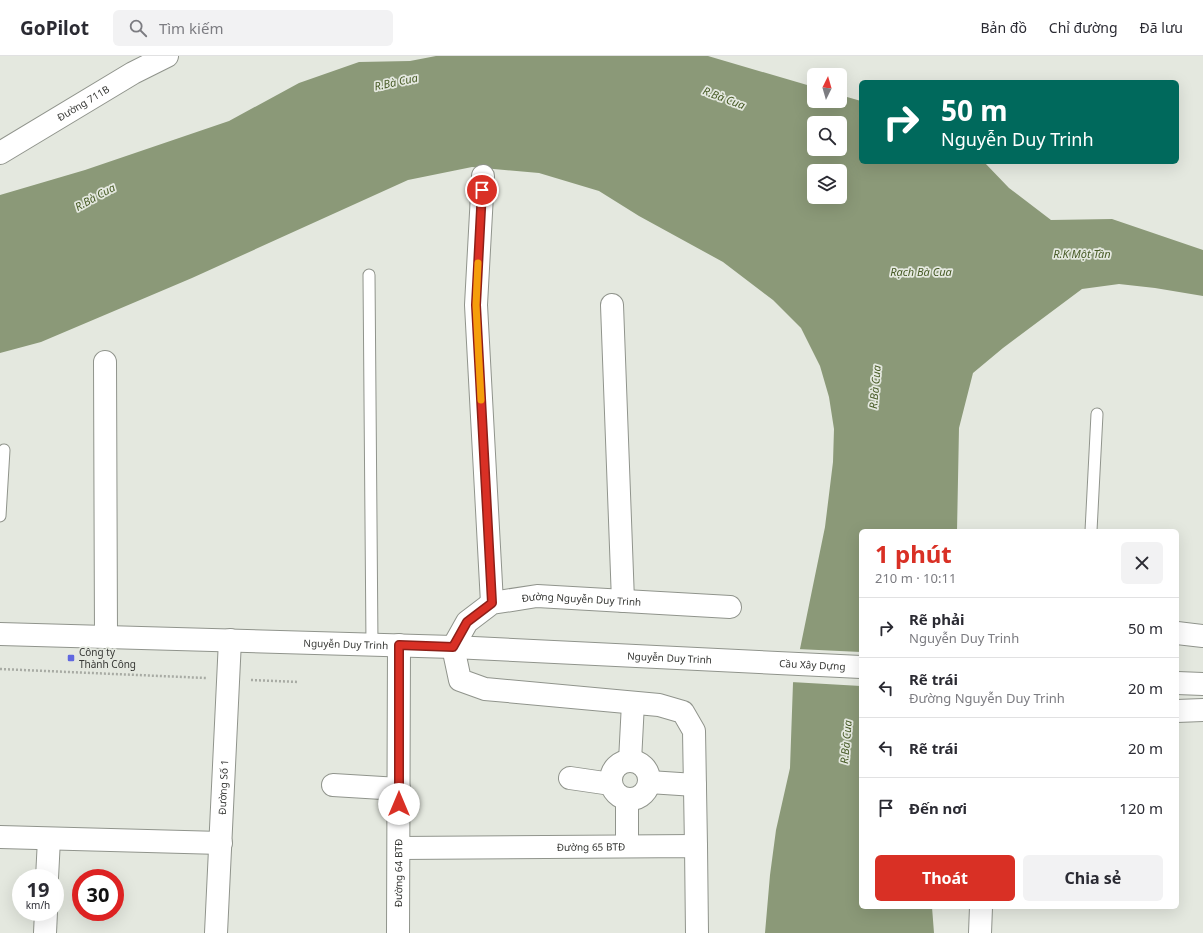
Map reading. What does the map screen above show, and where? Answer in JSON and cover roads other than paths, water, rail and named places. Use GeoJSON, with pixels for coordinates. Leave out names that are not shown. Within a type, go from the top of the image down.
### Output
{"type":"FeatureCollection","features":[{"type":"Feature","properties":{"kind":"street","name":"Đường 711B"},"geometry":{"type":"LineString","coordinates":[[0,153],[133,73],[167,56]]}},
{"type":"Feature","properties":{"kind":"street"},"geometry":{"type":"LineString","coordinates":[[483,176],[476,305],[492,603]]}},
{"type":"Feature","properties":{"kind":"street"},"geometry":{"type":"LineString","coordinates":[[612,305],[623,600]]}},
{"type":"Feature","properties":{"kind":"street"},"geometry":{"type":"LineString","coordinates":[[105,362],[106,637]]}},
{"type":"Feature","properties":{"kind":"street","name":"Đường Nguyễn Duy Trinh"},"geometry":{"type":"LineString","coordinates":[[453,647],[467,622],[492,603],[537,596],[730,606]]}},
{"type":"Feature","properties":{"kind":"street"},"geometry":{"type":"LineString","coordinates":[[1179,633],[1203,632]]}},
{"type":"Feature","properties":{"kind":"street","name":"Nguyễn Duy Trinh"},"geometry":{"type":"LineString","coordinates":[[0,634],[399,645],[764,662]]}},
{"type":"Feature","properties":{"kind":"street","name":"Đường Số 1"},"geometry":{"type":"LineString","coordinates":[[216,933],[230,640]]}},
{"type":"Feature","properties":{"kind":"street","name":"Đường 64 BTĐ"},"geometry":{"type":"LineString","coordinates":[[398,933],[399,645]]}},
{"type":"Feature","properties":{"kind":"street"},"geometry":{"type":"LineString","coordinates":[[453,647],[460,680],[486,689],[659,705],[683,712],[694,731],[697,933]]}},
{"type":"Feature","properties":{"kind":"street","name":"Cầu Xây Dựng"},"geometry":{"type":"LineString","coordinates":[[764,662],[859,667]]}},
{"type":"Feature","properties":{"kind":"street"},"geometry":{"type":"LineString","coordinates":[[1179,683],[1203,684]]}},
{"type":"Feature","properties":{"kind":"street"},"geometry":{"type":"LineString","coordinates":[[630,761],[632,703]]}},
{"type":"Feature","properties":{"kind":"street"},"geometry":{"type":"LineString","coordinates":[[1179,712],[1203,710]]}},
{"type":"Feature","properties":{"kind":"street"},"geometry":{"type":"LineString","coordinates":[[630,761],[640,764],[648,772],[649,782],[646,792],[638,798],[627,800],[617,795],[611,784],[612,773],[619,764],[630,761]]}},
{"type":"Feature","properties":{"kind":"street"},"geometry":{"type":"LineString","coordinates":[[570,778],[611,784]]}},
{"type":"Feature","properties":{"kind":"street"},"geometry":{"type":"LineString","coordinates":[[649,782],[695,784]]}},
{"type":"Feature","properties":{"kind":"street"},"geometry":{"type":"LineString","coordinates":[[333,785],[399,789]]}},
{"type":"Feature","properties":{"kind":"street"},"geometry":{"type":"LineString","coordinates":[[627,800],[627,846]]}},
{"type":"Feature","properties":{"kind":"street"},"geometry":{"type":"LineString","coordinates":[[0,837],[221,843]]}},
{"type":"Feature","properties":{"kind":"street"},"geometry":{"type":"LineString","coordinates":[[47,869],[49,839]]}},
{"type":"Feature","properties":{"kind":"street","name":"Đường 65 BTĐ"},"geometry":{"type":"LineString","coordinates":[[399,848],[696,846]]}},
{"type":"Feature","properties":{"kind":"street"},"geometry":{"type":"LineString","coordinates":[[980,933],[981,909]]}},
{"type":"Feature","properties":{"kind":"street"},"geometry":{"type":"LineString","coordinates":[[45,933],[46,921]]}},
{"type":"Feature","properties":{"kind":"lane"},"geometry":{"type":"LineString","coordinates":[[369,275],[372,645]]}},
{"type":"Feature","properties":{"kind":"lane"},"geometry":{"type":"LineString","coordinates":[[1091,529],[1097,414]]}},
{"type":"Feature","properties":{"kind":"lane"},"geometry":{"type":"LineString","coordinates":[[0,516],[4,450]]}},
{"type":"Feature","properties":{"kind":"water","name":"Rạch Bà Cua"},"geometry":{"type":"Polygon","coordinates":[[[436,56],[708,56],[807,85],[807,108],[847,108],[847,97],[859,100],[859,164],[986,164],[1009,188],[1051,220],[1112,219],[1203,250],[1203,296],[1119,284],[1082,289],[1003,348],[973,373],[959,428],[957,529],[859,529],[859,909],[932,909],[934,933],[765,933],[776,830],[790,768],[793,683],[825,527],[833,462],[834,429],[829,397],[820,366],[801,328],[773,300],[723,262],[639,216],[599,191],[539,173],[472,167],[408,180],[192,278],[41,342],[0,353],[0,195],[85,170],[229,121],[299,83],[359,62],[410,61],[436,56]]]}},
{"type":"Feature","properties":{"kind":"place","name":"Công ty Thành Công"},"geometry":{"type":"Point","coordinates":[71,658]}},
{"type":"Feature","properties":{"kind":"water label","name":"R.Bà Cua"},"geometry":{"type":"Point","coordinates":[396,82]}},
{"type":"Feature","properties":{"kind":"water label","name":"R.Bà Cua"},"geometry":{"type":"Point","coordinates":[724,98]}},
{"type":"Feature","properties":{"kind":"water label","name":"R.Bà Cua"},"geometry":{"type":"Point","coordinates":[95,197]}},
{"type":"Feature","properties":{"kind":"water label","name":"R.K Một Tần"},"geometry":{"type":"Point","coordinates":[1082,254]}},
{"type":"Feature","properties":{"kind":"water label","name":"R.Bà Cua"},"geometry":{"type":"Point","coordinates":[875,387]}},
{"type":"Feature","properties":{"kind":"water label","name":"R.Bà Cua"},"geometry":{"type":"Point","coordinates":[846,742]}}]}
